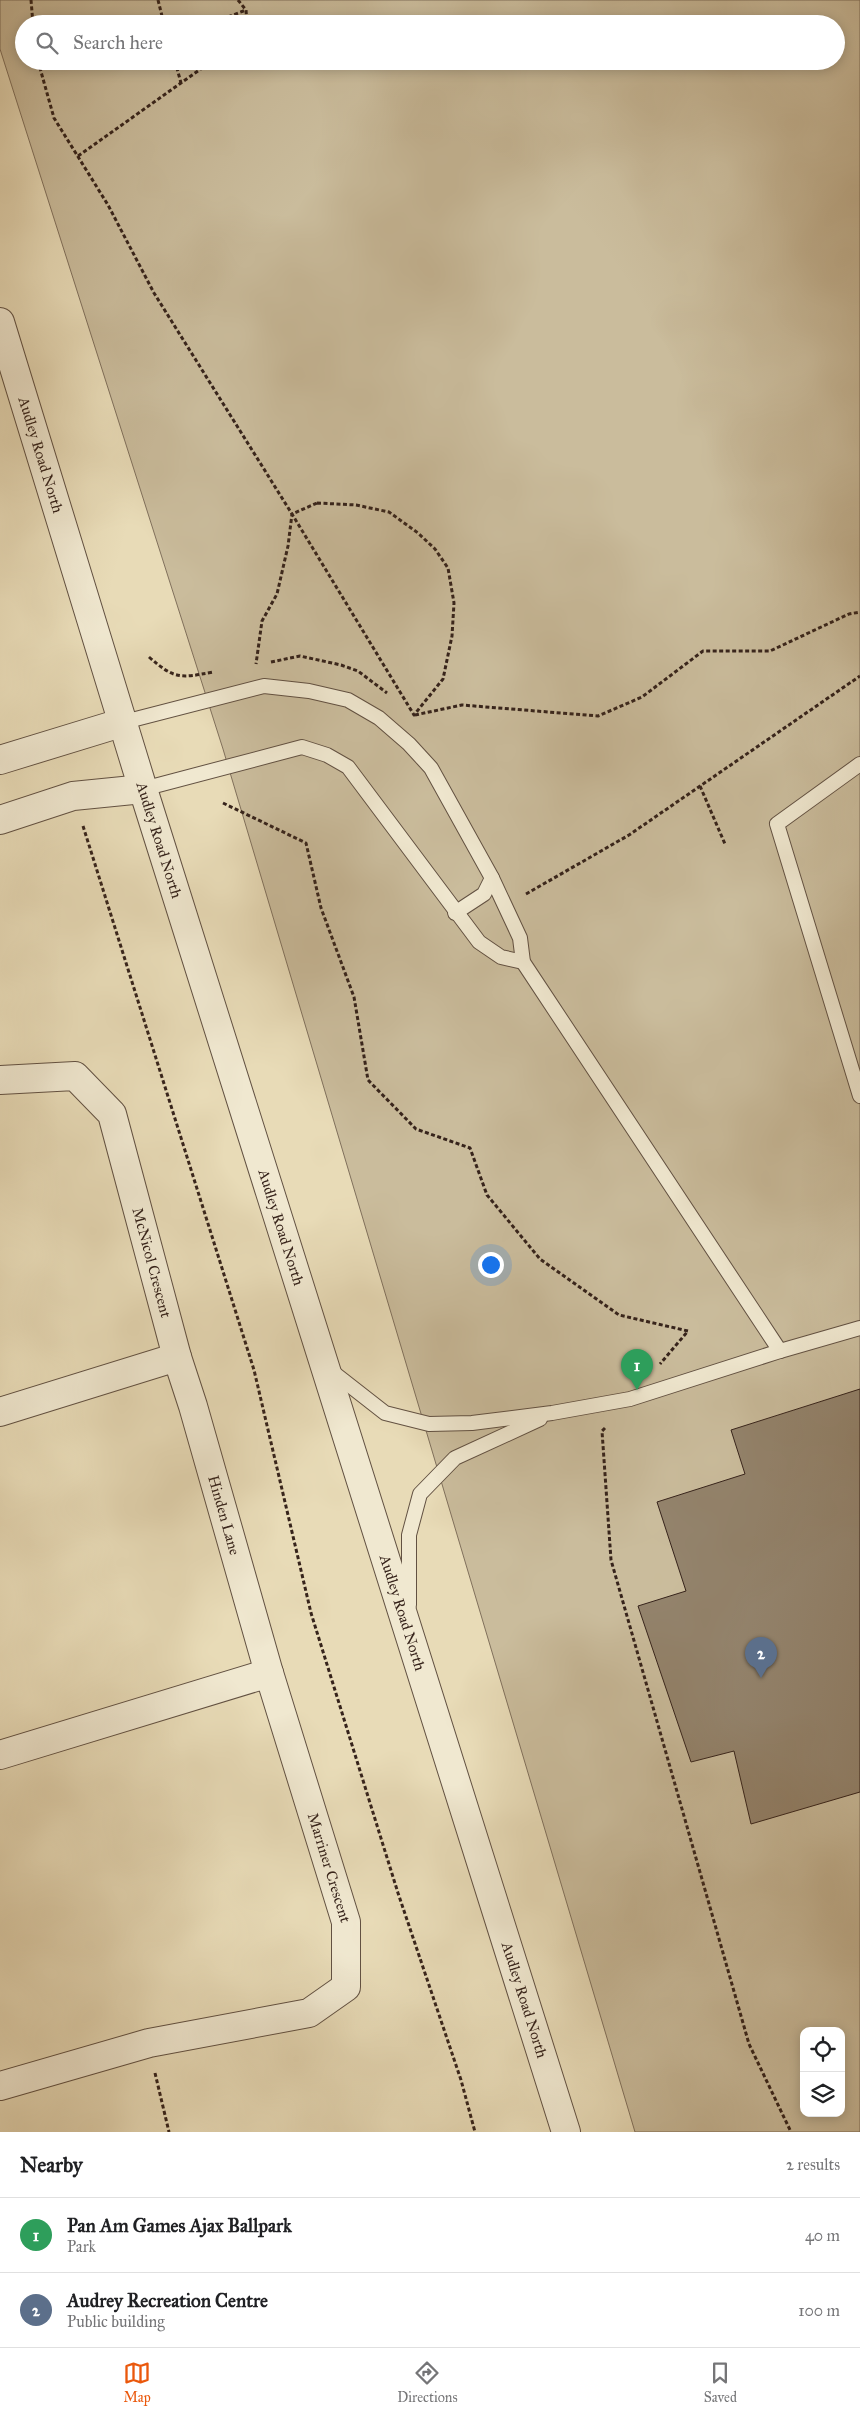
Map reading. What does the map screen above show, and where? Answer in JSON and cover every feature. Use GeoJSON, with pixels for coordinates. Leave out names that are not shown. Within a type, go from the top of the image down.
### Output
{"type":"FeatureCollection","features":[{"type":"Feature","properties":{"kind":"street","name":"Audley Road North"},"geometry":{"type":"LineString","coordinates":[[0,322],[143,789],[566,2132]]}},
{"type":"Feature","properties":{"kind":"street"},"geometry":{"type":"LineString","coordinates":[[0,760],[124,722]]}},
{"type":"Feature","properties":{"kind":"street"},"geometry":{"type":"LineString","coordinates":[[0,820],[73,796],[143,789]]}},
{"type":"Feature","properties":{"kind":"street","name":"McNicol Crescent"},"geometry":{"type":"LineString","coordinates":[[0,1080],[74,1076],[112,1114],[177,1357]]}},
{"type":"Feature","properties":{"kind":"street"},"geometry":{"type":"LineString","coordinates":[[0,1412],[177,1357]]}},
{"type":"Feature","properties":{"kind":"street","name":"Hinden Lane"},"geometry":{"type":"LineString","coordinates":[[177,1357],[196,1415],[269,1673]]}},
{"type":"Feature","properties":{"kind":"street"},"geometry":{"type":"LineString","coordinates":[[0,1755],[269,1673]]}},
{"type":"Feature","properties":{"kind":"street","name":"Marriner Crescent"},"geometry":{"type":"LineString","coordinates":[[0,2086],[149,2043],[309,2013],[346,1987],[346,1922],[269,1673]]}},
{"type":"Feature","properties":{"kind":"lane"},"geometry":{"type":"LineString","coordinates":[[124,722],[264,686],[309,691],[348,700],[380,718],[409,744],[431,768],[492,878],[520,938],[523,962],[780,1351]]}},
{"type":"Feature","properties":{"kind":"lane"},"geometry":{"type":"LineString","coordinates":[[143,789],[302,747],[327,755],[348,768],[479,942],[501,957],[523,962]]}},
{"type":"Feature","properties":{"kind":"lane"},"geometry":{"type":"LineString","coordinates":[[860,764],[777,824],[860,1096]]}},
{"type":"Feature","properties":{"kind":"lane"},"geometry":{"type":"LineString","coordinates":[[456,913],[484,894],[492,878]]}},
{"type":"Feature","properties":{"kind":"lane"},"geometry":{"type":"LineString","coordinates":[[325,1366],[384,1413],[429,1424],[472,1423],[552,1413],[630,1399],[780,1351],[860,1328]]}},
{"type":"Feature","properties":{"kind":"lane"},"geometry":{"type":"LineString","coordinates":[[408,1632],[409,1535],[420,1494],[455,1458],[552,1413]]}},
{"type":"Feature","properties":{"kind":"path"},"geometry":{"type":"LineString","coordinates":[[31,0],[32,15]]}},
{"type":"Feature","properties":{"kind":"path"},"geometry":{"type":"LineString","coordinates":[[158,0],[162,15]]}},
{"type":"Feature","properties":{"kind":"path"},"geometry":{"type":"LineString","coordinates":[[238,0],[246,10],[246,15]]}},
{"type":"Feature","properties":{"kind":"path"},"geometry":{"type":"LineString","coordinates":[[233,15],[246,10]]}},
{"type":"Feature","properties":{"kind":"path"},"geometry":{"type":"LineString","coordinates":[[41,70],[54,118],[108,206],[154,293],[292,514],[419,724]]}},
{"type":"Feature","properties":{"kind":"path"},"geometry":{"type":"LineString","coordinates":[[177,70],[181,83]]}},
{"type":"Feature","properties":{"kind":"path"},"geometry":{"type":"LineString","coordinates":[[78,156],[199,70]]}},
{"type":"Feature","properties":{"kind":"path"},"geometry":{"type":"LineString","coordinates":[[292,514],[317,503],[356,505],[389,512],[424,538],[435,549],[448,568],[454,603],[452,636],[447,662],[443,679],[414,715]]}},
{"type":"Feature","properties":{"kind":"path"},"geometry":{"type":"LineString","coordinates":[[256,664],[262,621],[277,594],[288,546],[292,514]]}},
{"type":"Feature","properties":{"kind":"path"},"geometry":{"type":"LineString","coordinates":[[414,715],[462,705],[598,716],[642,697],[703,651],[770,651],[849,614],[860,612]]}},
{"type":"Feature","properties":{"kind":"path"},"geometry":{"type":"LineString","coordinates":[[247,666],[300,656],[358,671],[388,694]]}},
{"type":"Feature","properties":{"kind":"path"},"geometry":{"type":"LineString","coordinates":[[149,657],[163,669],[184,678],[220,671]]}},
{"type":"Feature","properties":{"kind":"path"},"geometry":{"type":"LineString","coordinates":[[523,886],[528,892],[629,835],[860,676]]}},
{"type":"Feature","properties":{"kind":"path"},"geometry":{"type":"LineString","coordinates":[[401,704],[414,715]]}},
{"type":"Feature","properties":{"kind":"path"},"geometry":{"type":"LineString","coordinates":[[700,786],[725,844]]}},
{"type":"Feature","properties":{"kind":"path"},"geometry":{"type":"LineString","coordinates":[[73,796],[254,1370],[311,1613],[398,1892],[461,2080],[475,2132]]}},
{"type":"Feature","properties":{"kind":"path"},"geometry":{"type":"LineString","coordinates":[[149,2043],[169,2132]]}},
{"type":"Feature","properties":{"kind":"shaded area"},"geometry":{"type":"Polygon","coordinates":[[[0,0],[860,0],[860,2132],[635,2132],[223,749],[0,49],[0,0]]]}},
{"type":"Feature","properties":{"kind":"building"},"geometry":{"type":"Polygon","coordinates":[[[860,1389],[860,1792],[751,1824],[734,1751],[691,1762],[638,1606],[686,1591],[657,1502],[745,1474],[731,1430],[860,1389]]]}},
{"type":"Feature","properties":{"kind":"place","name":"Pan Am Games Ajax Ballpark"},"geometry":{"type":"Point","coordinates":[637,1390]}},
{"type":"Feature","properties":{"kind":"place","name":"Audrey Recreation Centre"},"geometry":{"type":"Point","coordinates":[761,1678]}}]}
